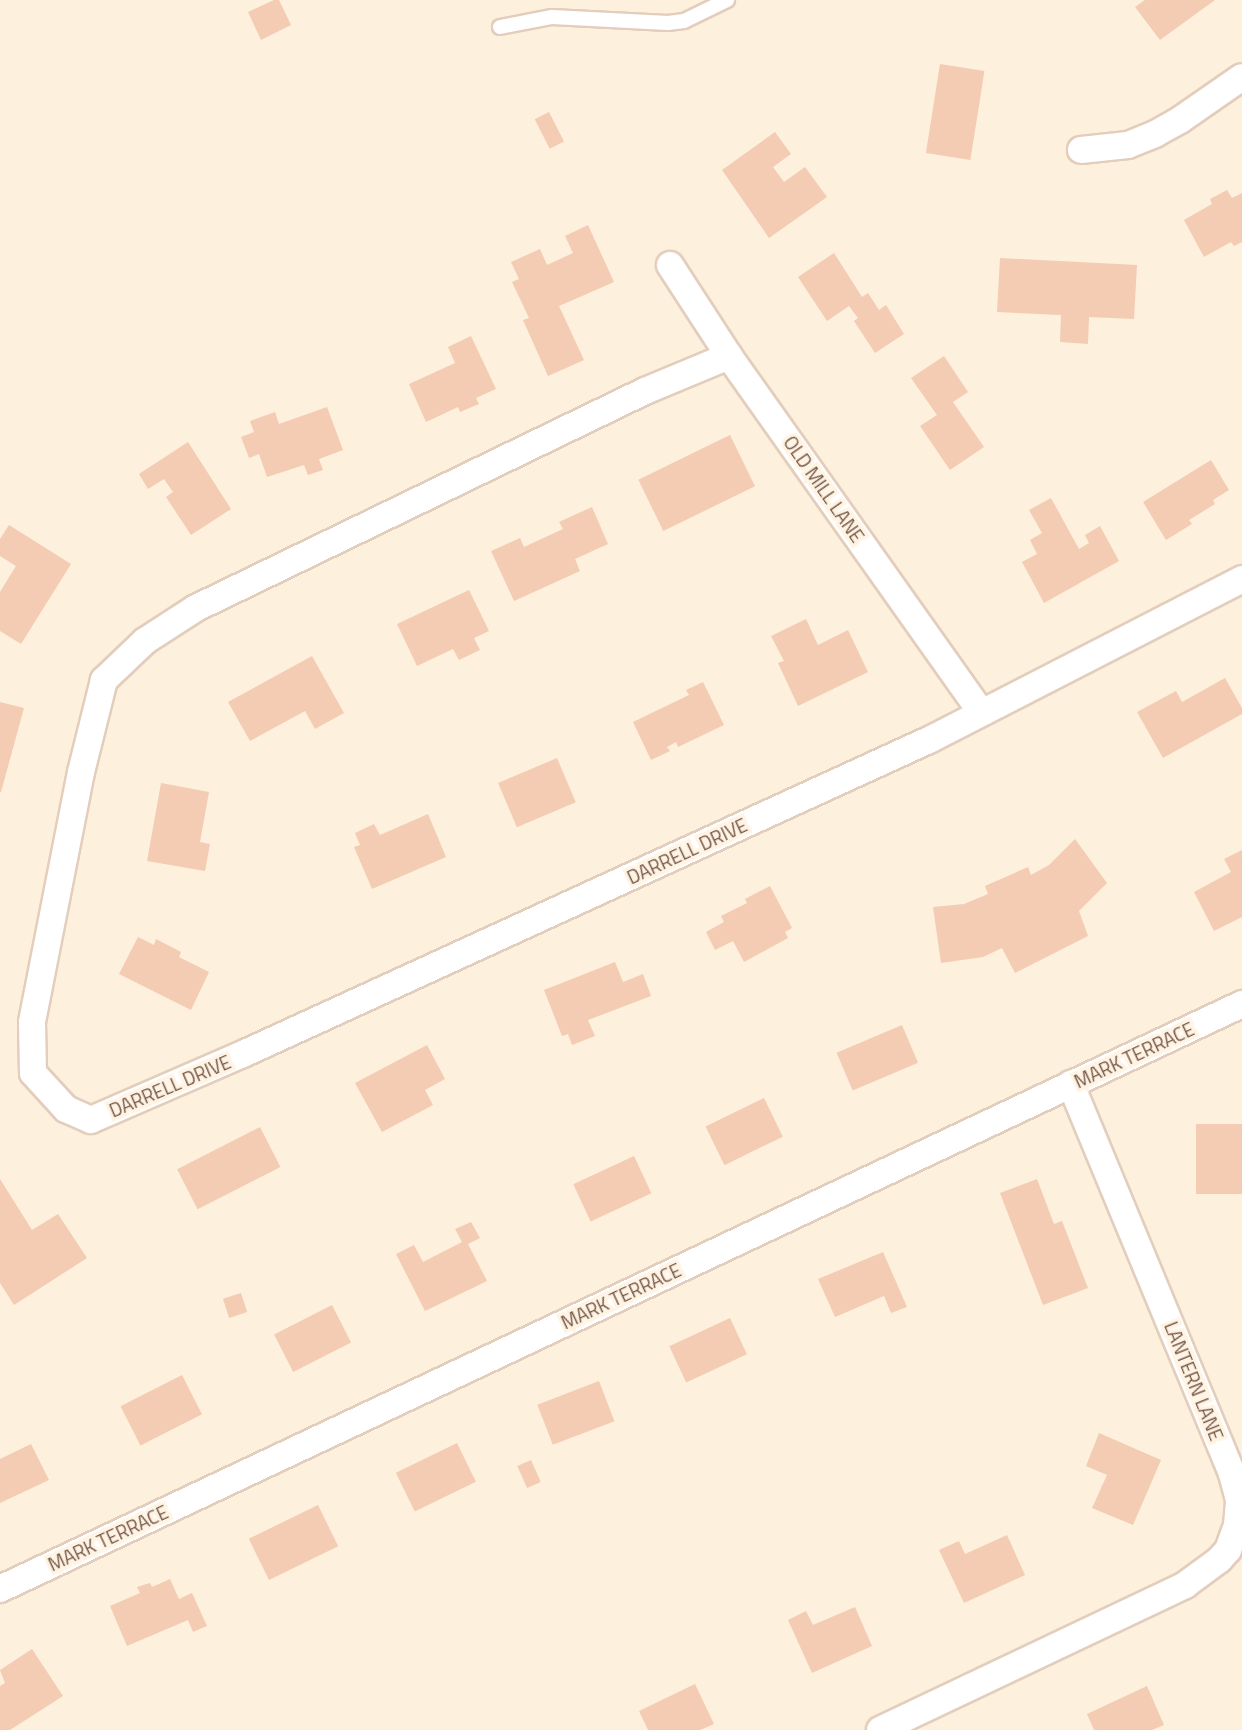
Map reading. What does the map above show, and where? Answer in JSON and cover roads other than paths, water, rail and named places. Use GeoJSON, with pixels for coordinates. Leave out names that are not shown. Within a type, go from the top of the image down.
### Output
{"type":"FeatureCollection","features":[{"type":"Feature","properties":{"kind":"street"},"geometry":{"type":"LineString","coordinates":[[1080,150],[1128,145],[1155,134],[1180,120],[1242,76]]}},
{"type":"Feature","properties":{"kind":"street","name":"OLD MILL LANE"},"geometry":{"type":"LineString","coordinates":[[670,265],[729,356],[981,712]]}},
{"type":"Feature","properties":{"kind":"street","name":"DARRELL DRIVE"},"geometry":{"type":"LineString","coordinates":[[729,356],[620,402],[195,608],[145,641],[104,680],[81,772],[32,1022],[33,1073],[66,1109],[91,1120],[243,1054],[918,745],[1242,579]]}},
{"type":"Feature","properties":{"kind":"street","name":"MARK TERRACE"},"geometry":{"type":"LineString","coordinates":[[0,1589],[1242,1004]]}},
{"type":"Feature","properties":{"kind":"street","name":"LANTERN LANE"},"geometry":{"type":"LineString","coordinates":[[880,1730],[1185,1585],[1228,1550],[1237,1525],[1239,1500],[1234,1478],[1071,1084]]}},
{"type":"Feature","properties":{"kind":"lane"},"geometry":{"type":"LineString","coordinates":[[500,27],[552,17],[676,22],[727,0]]}}]}
